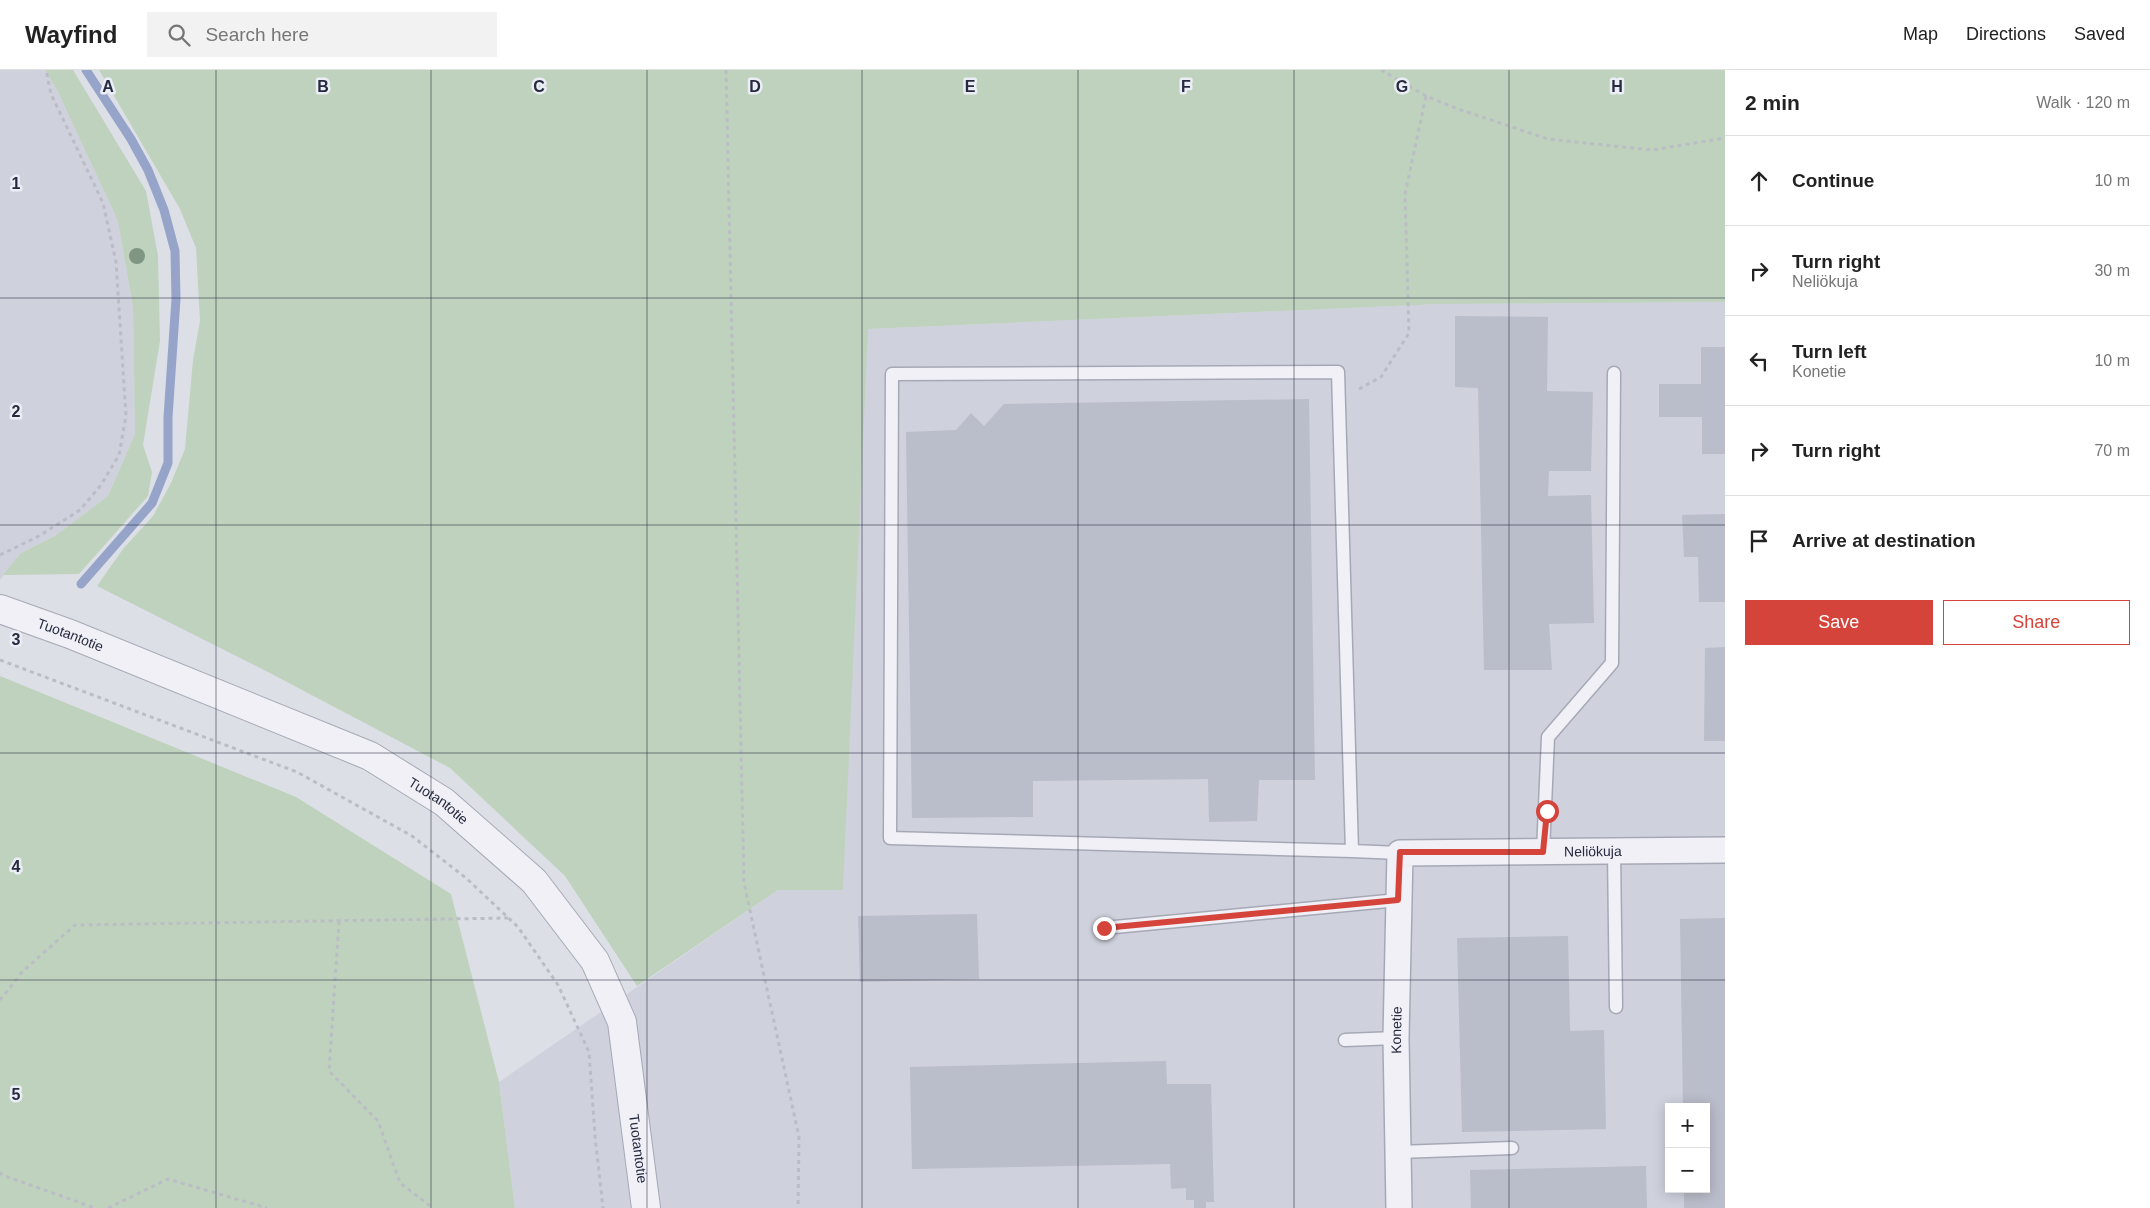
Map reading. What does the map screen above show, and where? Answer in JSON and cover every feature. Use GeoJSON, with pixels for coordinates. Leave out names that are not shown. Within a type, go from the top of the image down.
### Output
{"type":"FeatureCollection","features":[{"type":"Feature","properties":{"kind":"street","name":"Tuotantotie"},"geometry":{"type":"LineString","coordinates":[[0,609],[70,634],[370,756],[444,802],[534,881],[596,961],[622,1022],[646,1208]]}},
{"type":"Feature","properties":{"kind":"street","name":"Neliökuja"},"geometry":{"type":"LineString","coordinates":[[1400,852],[1725,850]]}},
{"type":"Feature","properties":{"kind":"street","name":"Konetie"},"geometry":{"type":"LineString","coordinates":[[1399,1208],[1396,1038],[1400,852]]}},
{"type":"Feature","properties":{"kind":"lane"},"geometry":{"type":"LineString","coordinates":[[1352,851],[1338,372],[892,374],[890,838],[1352,851],[1400,852]]}},
{"type":"Feature","properties":{"kind":"lane"},"geometry":{"type":"LineString","coordinates":[[1543,852],[1548,737],[1612,663],[1614,373]]}},
{"type":"Feature","properties":{"kind":"lane"},"geometry":{"type":"LineString","coordinates":[[1614,851],[1616,1007]]}},
{"type":"Feature","properties":{"kind":"lane"},"geometry":{"type":"LineString","coordinates":[[1104,928],[1398,900]]}},
{"type":"Feature","properties":{"kind":"lane"},"geometry":{"type":"LineString","coordinates":[[1345,1040],[1396,1038]]}},
{"type":"Feature","properties":{"kind":"lane"},"geometry":{"type":"LineString","coordinates":[[1398,1152],[1512,1148]]}},
{"type":"Feature","properties":{"kind":"path"},"geometry":{"type":"LineString","coordinates":[[0,555],[39,536],[80,510],[101,485],[119,455],[126,416],[116,262],[103,203],[51,94],[46,70]]}},
{"type":"Feature","properties":{"kind":"path"},"geometry":{"type":"LineString","coordinates":[[726,70],[744,883],[799,1137],[798,1208]]}},
{"type":"Feature","properties":{"kind":"path"},"geometry":{"type":"LineString","coordinates":[[1381,70],[1426,96],[1458,109],[1548,139],[1652,150],[1725,138]]}},
{"type":"Feature","properties":{"kind":"path"},"geometry":{"type":"LineString","coordinates":[[1339,399],[1381,377],[1409,333],[1405,194],[1426,96]]}},
{"type":"Feature","properties":{"kind":"path"},"geometry":{"type":"LineString","coordinates":[[0,660],[297,772],[412,836],[466,878],[518,927],[558,985],[588,1052],[603,1208]]}},
{"type":"Feature","properties":{"kind":"path"},"geometry":{"type":"LineString","coordinates":[[0,1000],[23,971],[75,925],[509,918]]}},
{"type":"Feature","properties":{"kind":"path"},"geometry":{"type":"LineString","coordinates":[[339,921],[329,1070],[378,1121],[400,1183],[433,1208]]}},
{"type":"Feature","properties":{"kind":"path"},"geometry":{"type":"LineString","coordinates":[[0,1172],[2,1175],[95,1208]]}},
{"type":"Feature","properties":{"kind":"path"},"geometry":{"type":"LineString","coordinates":[[108,1208],[168,1180],[267,1208]]}},
{"type":"Feature","properties":{"kind":"shaded area"},"geometry":{"type":"Polygon","coordinates":[[[0,70],[45,70],[58,92],[118,221],[133,307],[135,434],[108,496],[55,536],[21,553],[0,580],[0,70]]]}},
{"type":"Feature","properties":{"kind":"shaded area"},"geometry":{"type":"Polygon","coordinates":[[[1725,302],[1725,1208],[515,1208],[499,1082],[778,890],[843,889],[867,329],[1439,304],[1725,302]]]}},
{"type":"Feature","properties":{"kind":"green space"},"geometry":{"type":"Polygon","coordinates":[[[45,70],[73,70],[146,191],[158,256],[160,341],[143,445],[152,472],[148,496],[79,574],[3,575],[21,553],[55,536],[108,496],[135,434],[133,307],[118,221],[58,92],[45,70]]]}},
{"type":"Feature","properties":{"kind":"green space"},"geometry":{"type":"Polygon","coordinates":[[[99,70],[1725,70],[1725,302],[1439,304],[868,329],[843,890],[778,890],[637,986],[565,876],[450,768],[266,671],[97,586],[123,549],[153,516],[171,483],[185,449],[193,360],[200,321],[196,248],[180,209],[99,70]]]}},
{"type":"Feature","properties":{"kind":"green space"},"geometry":{"type":"Polygon","coordinates":[[[0,676],[296,797],[451,894],[499,1082],[515,1208],[0,1208],[0,676]]]}},
{"type":"Feature","properties":{"kind":"building"},"geometry":{"type":"Polygon","coordinates":[[[1455,316],[1548,317],[1547,391],[1593,392],[1591,471],[1549,471],[1548,496],[1591,495],[1594,623],[1549,624],[1552,670],[1484,670],[1478,388],[1455,387],[1455,316]]]}},
{"type":"Feature","properties":{"kind":"building"},"geometry":{"type":"Polygon","coordinates":[[[1701,347],[1725,347],[1725,454],[1702,454],[1702,417],[1659,417],[1659,384],[1701,384],[1701,347]]]}},
{"type":"Feature","properties":{"kind":"building"},"geometry":{"type":"Polygon","coordinates":[[[1309,399],[1315,780],[1259,780],[1257,821],[1209,822],[1208,779],[1033,781],[1033,817],[912,818],[906,432],[956,430],[971,413],[984,426],[1004,404],[1309,399]]]}},
{"type":"Feature","properties":{"kind":"building"},"geometry":{"type":"Polygon","coordinates":[[[1725,514],[1725,602],[1699,602],[1698,557],[1684,557],[1682,515],[1725,514]]]}},
{"type":"Feature","properties":{"kind":"building"},"geometry":{"type":"Polygon","coordinates":[[[1725,647],[1725,741],[1704,741],[1705,648],[1725,647]]]}},
{"type":"Feature","properties":{"kind":"building"},"geometry":{"type":"Polygon","coordinates":[[[977,914],[979,979],[860,982],[858,916],[977,914]]]}},
{"type":"Feature","properties":{"kind":"building"},"geometry":{"type":"Polygon","coordinates":[[[1725,918],[1725,1208],[1684,1208],[1684,1193],[1710,1193],[1710,1103],[1683,1103],[1680,919],[1725,918]]]}},
{"type":"Feature","properties":{"kind":"building"},"geometry":{"type":"Polygon","coordinates":[[[1568,936],[1570,1031],[1604,1030],[1606,1129],[1462,1132],[1457,938],[1568,936]]]}},
{"type":"Feature","properties":{"kind":"building"},"geometry":{"type":"Polygon","coordinates":[[[1166,1061],[1167,1084],[1211,1084],[1214,1202],[1206,1202],[1206,1208],[1194,1208],[1194,1200],[1186,1200],[1186,1188],[1171,1189],[1170,1164],[912,1169],[910,1067],[1166,1061]]]}},
{"type":"Feature","properties":{"kind":"building"},"geometry":{"type":"Polygon","coordinates":[[[1646,1166],[1647,1208],[1471,1208],[1470,1170],[1646,1166]]]}},
{"type":"Feature","properties":{"kind":"waterway"},"geometry":{"type":"LineString","coordinates":[[81,584],[152,503],[168,463],[168,417],[176,299],[175,251],[164,210],[148,170],[131,139],[86,70]]}},
{"type":"Feature","properties":{"kind":"route"},"geometry":{"type":"LineString","coordinates":[[1104,928],[1398,900],[1400,852],[1543,852],[1547,811]]}}]}
